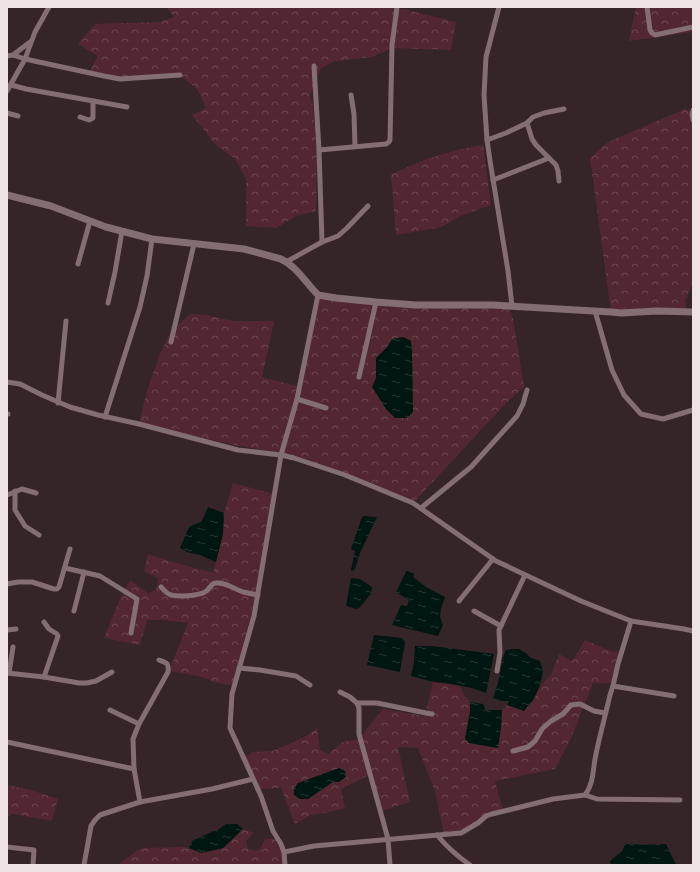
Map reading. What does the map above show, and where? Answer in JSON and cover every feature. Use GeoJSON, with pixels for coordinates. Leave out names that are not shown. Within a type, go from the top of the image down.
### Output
{"type":"FeatureCollection","features":[{"type":"Feature","properties":{"kind":"street"},"geometry":{"type":"LineString","coordinates":[[7,91],[24,59],[30,42],[49,7]]}},
{"type":"Feature","properties":{"kind":"street"},"geometry":{"type":"LineString","coordinates":[[319,150],[386,144],[389,142],[392,45],[397,7]]}},
{"type":"Feature","properties":{"kind":"street"},"geometry":{"type":"LineString","coordinates":[[499,7],[486,57],[484,95],[487,140],[506,258],[512,306]]}},
{"type":"Feature","properties":{"kind":"street"},"geometry":{"type":"LineString","coordinates":[[648,7],[650,30],[655,35],[693,27]]}},
{"type":"Feature","properties":{"kind":"street"},"geometry":{"type":"LineString","coordinates":[[10,56],[30,42]]}},
{"type":"Feature","properties":{"kind":"street"},"geometry":{"type":"LineString","coordinates":[[10,56],[120,79],[180,75]]}},
{"type":"Feature","properties":{"kind":"street"},"geometry":{"type":"LineString","coordinates":[[314,66],[322,242]]}},
{"type":"Feature","properties":{"kind":"street"},"geometry":{"type":"LineString","coordinates":[[11,85],[127,107]]}},
{"type":"Feature","properties":{"kind":"street"},"geometry":{"type":"LineString","coordinates":[[351,95],[354,114],[355,146]]}},
{"type":"Feature","properties":{"kind":"street"},"geometry":{"type":"LineString","coordinates":[[80,118],[88,120],[93,118],[93,101]]}},
{"type":"Feature","properties":{"kind":"street"},"geometry":{"type":"LineString","coordinates":[[487,140],[527,123],[533,117],[564,109]]}},
{"type":"Feature","properties":{"kind":"street"},"geometry":{"type":"LineString","coordinates":[[693,110],[693,120]]}},
{"type":"Feature","properties":{"kind":"street"},"geometry":{"type":"LineString","coordinates":[[7,113],[18,116]]}},
{"type":"Feature","properties":{"kind":"street"},"geometry":{"type":"LineString","coordinates":[[527,123],[532,139],[536,145],[556,165],[559,181]]}},
{"type":"Feature","properties":{"kind":"street"},"geometry":{"type":"LineString","coordinates":[[493,180],[549,158]]}},
{"type":"Feature","properties":{"kind":"street"},"geometry":{"type":"LineString","coordinates":[[7,195],[51,206],[106,227],[152,239],[244,249],[265,254],[286,262],[296,270],[318,295],[416,305],[459,304],[512,306],[621,313],[657,311],[693,312]]}},
{"type":"Feature","properties":{"kind":"street"},"geometry":{"type":"LineString","coordinates":[[286,262],[322,242],[338,236],[368,206]]}},
{"type":"Feature","properties":{"kind":"street"},"geometry":{"type":"LineString","coordinates":[[78,264],[90,221]]}},
{"type":"Feature","properties":{"kind":"street"},"geometry":{"type":"LineString","coordinates":[[108,303],[122,231]]}},
{"type":"Feature","properties":{"kind":"street"},"geometry":{"type":"LineString","coordinates":[[105,417],[140,307],[147,276],[152,239]]}},
{"type":"Feature","properties":{"kind":"street"},"geometry":{"type":"LineString","coordinates":[[172,342],[194,244]]}},
{"type":"Feature","properties":{"kind":"street"},"geometry":{"type":"LineString","coordinates":[[285,865],[284,852],[281,844],[272,831],[261,796],[230,728],[232,694],[254,616],[282,455],[297,399],[318,295]]}},
{"type":"Feature","properties":{"kind":"street"},"geometry":{"type":"LineString","coordinates":[[359,377],[376,302]]}},
{"type":"Feature","properties":{"kind":"street"},"geometry":{"type":"LineString","coordinates":[[595,311],[612,370],[624,395],[641,414],[663,419],[693,410]]}},
{"type":"Feature","properties":{"kind":"street"},"geometry":{"type":"LineString","coordinates":[[58,403],[66,321]]}},
{"type":"Feature","properties":{"kind":"street"},"geometry":{"type":"LineString","coordinates":[[7,382],[20,384],[70,408],[139,424],[238,450],[282,455],[346,475],[408,501],[421,508],[493,558],[525,575],[582,601],[631,622],[684,628],[693,631]]}},
{"type":"Feature","properties":{"kind":"street"},"geometry":{"type":"LineString","coordinates":[[421,508],[471,467],[517,416],[523,404],[527,390]]}},
{"type":"Feature","properties":{"kind":"street"},"geometry":{"type":"LineString","coordinates":[[297,399],[326,408]]}},
{"type":"Feature","properties":{"kind":"street"},"geometry":{"type":"LineString","coordinates":[[7,495],[22,489],[36,493]]}},
{"type":"Feature","properties":{"kind":"street"},"geometry":{"type":"LineString","coordinates":[[15,491],[15,510],[25,526],[39,535]]}},
{"type":"Feature","properties":{"kind":"street"},"geometry":{"type":"LineString","coordinates":[[7,584],[32,582],[57,589],[59,587],[70,549]]}},
{"type":"Feature","properties":{"kind":"street"},"geometry":{"type":"LineString","coordinates":[[459,601],[493,558]]}},
{"type":"Feature","properties":{"kind":"street"},"geometry":{"type":"LineString","coordinates":[[65,568],[100,576],[137,598],[130,633]]}},
{"type":"Feature","properties":{"kind":"street"},"geometry":{"type":"LineString","coordinates":[[74,611],[84,572]]}},
{"type":"Feature","properties":{"kind":"street"},"geometry":{"type":"LineString","coordinates":[[497,671],[500,653],[499,630],[525,575]]}},
{"type":"Feature","properties":{"kind":"street"},"geometry":{"type":"LineString","coordinates":[[161,587],[170,594],[178,596],[206,592],[213,584],[218,583],[258,595]]}},
{"type":"Feature","properties":{"kind":"street"},"geometry":{"type":"LineString","coordinates":[[474,611],[501,626]]}},
{"type":"Feature","properties":{"kind":"street"},"geometry":{"type":"LineString","coordinates":[[44,622],[49,629],[58,636],[44,677]]}},
{"type":"Feature","properties":{"kind":"street"},"geometry":{"type":"LineString","coordinates":[[585,795],[592,778],[610,695],[631,622]]}},
{"type":"Feature","properties":{"kind":"street"},"geometry":{"type":"LineString","coordinates":[[7,630],[16,629]]}},
{"type":"Feature","properties":{"kind":"street"},"geometry":{"type":"LineString","coordinates":[[14,647],[8,673],[87,683],[96,681],[112,672]]}},
{"type":"Feature","properties":{"kind":"street"},"geometry":{"type":"LineString","coordinates":[[140,802],[134,769],[133,739],[139,724],[168,672],[169,667],[167,663],[159,660]]}},
{"type":"Feature","properties":{"kind":"street"},"geometry":{"type":"LineString","coordinates":[[239,668],[296,676],[310,685]]}},
{"type":"Feature","properties":{"kind":"street"},"geometry":{"type":"LineString","coordinates":[[613,686],[674,696]]}},
{"type":"Feature","properties":{"kind":"street"},"geometry":{"type":"LineString","coordinates":[[340,692],[350,697],[356,703],[358,708],[359,734],[388,839],[390,865]]}},
{"type":"Feature","properties":{"kind":"street"},"geometry":{"type":"LineString","coordinates":[[356,703],[376,703],[432,714]]}},
{"type":"Feature","properties":{"kind":"street"},"geometry":{"type":"LineString","coordinates":[[513,751],[528,747],[535,740],[542,729],[551,721],[563,714],[571,705],[580,704],[594,711],[606,713]]}},
{"type":"Feature","properties":{"kind":"street"},"geometry":{"type":"LineString","coordinates":[[110,710],[139,724]]}},
{"type":"Feature","properties":{"kind":"street"},"geometry":{"type":"LineString","coordinates":[[7,742],[134,769]]}},
{"type":"Feature","properties":{"kind":"street"},"geometry":{"type":"LineString","coordinates":[[84,865],[91,826],[100,815],[140,802],[205,790],[253,779]]}},
{"type":"Feature","properties":{"kind":"street"},"geometry":{"type":"LineString","coordinates":[[284,852],[314,846],[462,832],[486,816],[553,799],[585,795],[597,799],[680,800]]}},
{"type":"Feature","properties":{"kind":"street"},"geometry":{"type":"LineString","coordinates":[[437,835],[458,857],[470,865]]}},
{"type":"Feature","properties":{"kind":"street"},"geometry":{"type":"LineString","coordinates":[[7,847],[34,850],[33,865]]}},
{"type":"Feature","properties":{"kind":"green space"},"geometry":{"type":"Polygon","coordinates":[[[166,7],[398,7],[399,10],[403,9],[456,22],[451,50],[392,48],[372,57],[335,61],[321,68],[310,95],[313,106],[317,155],[316,211],[296,216],[276,228],[246,226],[246,179],[235,159],[216,145],[192,115],[206,108],[198,90],[181,76],[128,79],[89,73],[98,56],[78,44],[95,24],[159,22],[174,17],[166,7]]]}},
{"type":"Feature","properties":{"kind":"green space"},"geometry":{"type":"Polygon","coordinates":[[[636,7],[693,7],[693,32],[629,41],[636,7]]]}},
{"type":"Feature","properties":{"kind":"green space"},"geometry":{"type":"Polygon","coordinates":[[[685,109],[693,113],[693,284],[685,300],[687,312],[611,312],[590,158],[608,142],[685,109]]]}},
{"type":"Feature","properties":{"kind":"green space"},"geometry":{"type":"Polygon","coordinates":[[[483,145],[491,205],[460,216],[442,227],[396,235],[391,174],[427,159],[457,150],[483,145]]]}},
{"type":"Feature","properties":{"kind":"green space"},"geometry":{"type":"Polygon","coordinates":[[[318,294],[417,304],[509,306],[513,319],[524,387],[507,402],[414,502],[347,474],[302,458],[239,446],[139,423],[147,391],[160,354],[171,331],[190,314],[207,315],[233,321],[274,321],[262,377],[297,386],[318,294]]]}},
{"type":"Feature","properties":{"kind":"green space"},"geometry":{"type":"Polygon","coordinates":[[[233,483],[274,494],[251,616],[235,686],[217,683],[203,677],[169,671],[188,623],[147,620],[140,645],[104,638],[120,599],[130,580],[149,594],[157,588],[158,578],[144,571],[148,554],[213,573],[223,534],[224,513],[233,483]]]}},
{"type":"Feature","properties":{"kind":"green space"},"geometry":{"type":"Polygon","coordinates":[[[585,640],[613,652],[621,651],[613,683],[593,683],[571,738],[555,769],[495,781],[503,811],[492,814],[461,833],[444,835],[435,791],[418,748],[398,747],[410,802],[378,812],[370,775],[341,789],[345,808],[310,815],[295,824],[281,788],[257,789],[243,758],[253,752],[272,751],[285,746],[306,736],[317,728],[320,750],[328,754],[343,742],[359,739],[383,709],[425,716],[433,682],[460,686],[470,702],[470,712],[465,739],[501,728],[502,710],[507,705],[524,711],[533,700],[539,688],[551,675],[559,654],[572,661],[585,640]]]}},
{"type":"Feature","properties":{"kind":"green space"},"geometry":{"type":"Polygon","coordinates":[[[7,785],[31,790],[58,799],[52,821],[13,814],[7,817],[7,785]]]}},
{"type":"Feature","properties":{"kind":"green space"},"geometry":{"type":"Polygon","coordinates":[[[243,829],[254,833],[246,841],[248,849],[257,851],[262,846],[265,839],[277,839],[281,844],[285,865],[117,865],[141,848],[185,847],[202,853],[223,848],[243,829]]]}},
{"type":"Feature","properties":{"kind":"water"},"geometry":{"type":"Polygon","coordinates":[[[403,337],[411,341],[413,412],[407,418],[395,418],[386,409],[372,387],[376,378],[376,358],[388,346],[392,339],[403,337]]]}},
{"type":"Feature","properties":{"kind":"water"},"geometry":{"type":"Polygon","coordinates":[[[208,507],[224,513],[223,534],[216,562],[180,548],[189,527],[202,521],[208,507]]]}},
{"type":"Feature","properties":{"kind":"water"},"geometry":{"type":"Polygon","coordinates":[[[363,516],[377,517],[360,553],[354,572],[351,570],[355,551],[351,549],[363,516]]]}},
{"type":"Feature","properties":{"kind":"water"},"geometry":{"type":"Polygon","coordinates":[[[407,570],[414,574],[413,577],[426,587],[445,597],[440,617],[443,625],[438,636],[392,625],[401,605],[407,606],[409,600],[396,592],[407,570]]]}},
{"type":"Feature","properties":{"kind":"water"},"geometry":{"type":"Polygon","coordinates":[[[351,578],[360,579],[372,587],[371,594],[357,609],[346,606],[351,578]]]}},
{"type":"Feature","properties":{"kind":"water"},"geometry":{"type":"Polygon","coordinates":[[[374,635],[402,638],[405,642],[400,672],[367,665],[374,635]]]}},
{"type":"Feature","properties":{"kind":"water"},"geometry":{"type":"Polygon","coordinates":[[[415,646],[432,646],[494,654],[486,693],[472,688],[433,682],[411,676],[415,646]]]}},
{"type":"Feature","properties":{"kind":"water"},"geometry":{"type":"Polygon","coordinates":[[[519,649],[531,658],[540,661],[543,671],[539,688],[533,700],[524,711],[507,705],[509,701],[502,701],[493,698],[498,683],[503,657],[506,650],[519,649]]]}},
{"type":"Feature","properties":{"kind":"water"},"geometry":{"type":"Polygon","coordinates":[[[470,702],[483,704],[487,711],[502,710],[498,748],[469,743],[465,739],[470,712],[470,702]]]}},
{"type":"Feature","properties":{"kind":"water"},"geometry":{"type":"Polygon","coordinates":[[[339,768],[345,771],[346,777],[339,782],[333,782],[308,799],[300,799],[294,795],[294,788],[298,783],[339,768]]]}},
{"type":"Feature","properties":{"kind":"water"},"geometry":{"type":"Polygon","coordinates":[[[226,824],[237,824],[243,829],[223,848],[202,853],[189,848],[192,841],[219,829],[226,824]]]}},
{"type":"Feature","properties":{"kind":"water"},"geometry":{"type":"Polygon","coordinates":[[[626,843],[643,845],[666,844],[675,863],[679,865],[611,865],[610,861],[622,851],[626,843]]]}}]}
